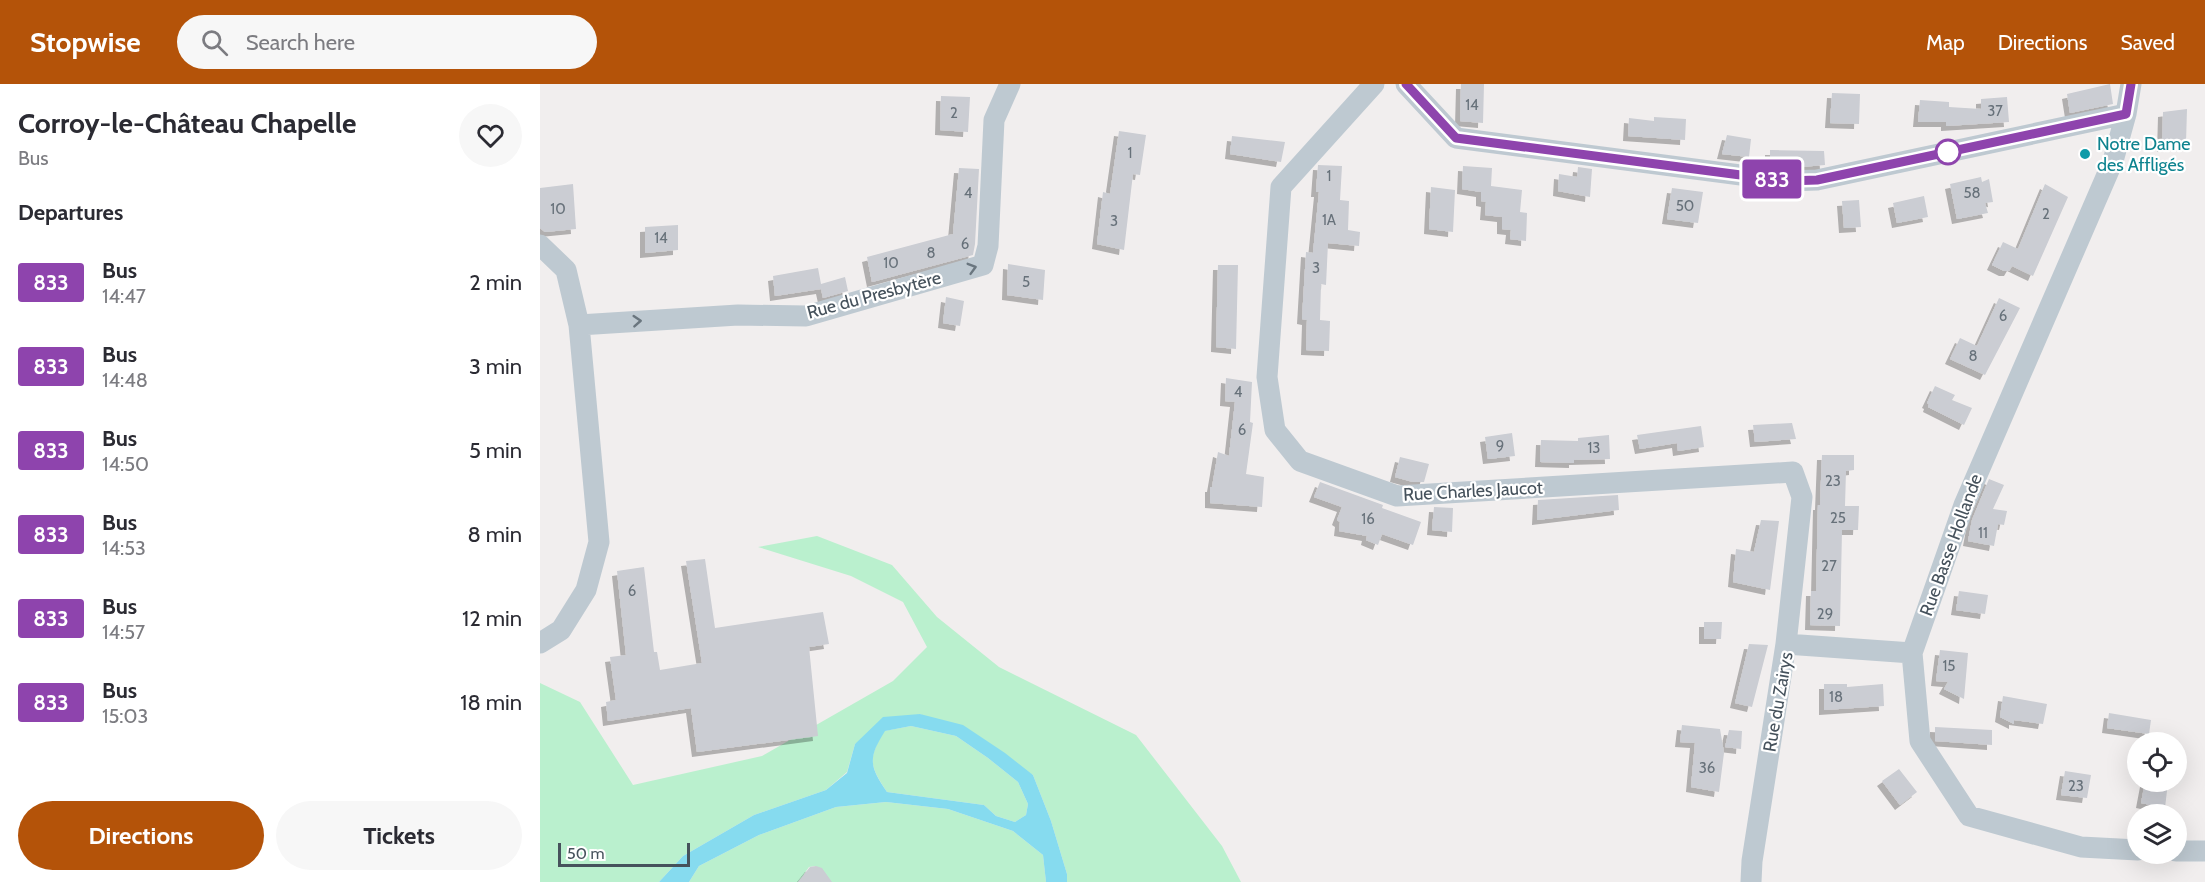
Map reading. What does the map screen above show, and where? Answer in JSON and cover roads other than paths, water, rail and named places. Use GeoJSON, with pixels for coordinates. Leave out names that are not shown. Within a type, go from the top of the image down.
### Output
{"type":"FeatureCollection","features":[{"type":"Feature","properties":{"kind":"street","name":"Rue du Presbytère"},"geometry":{"type":"LineString","coordinates":[[579,324],[738,315],[806,316],[982,265],[988,246],[994,120],[1010,84]]}},
{"type":"Feature","properties":{"kind":"street","name":"Rue Charles Jaucot"},"geometry":{"type":"LineString","coordinates":[[1374,84],[1281,187],[1267,376],[1275,430],[1300,461],[1397,496],[1793,472],[1802,497],[1786,644]]}},
{"type":"Feature","properties":{"kind":"street","name":"Rue Basse Hollande"},"geometry":{"type":"LineString","coordinates":[[2127,849],[2081,847],[1969,816],[1920,741],[1912,653],[1964,504],[2113,161],[2126,114],[2131,84]]}},
{"type":"Feature","properties":{"kind":"street"},"geometry":{"type":"LineString","coordinates":[[1410,86],[1456,138],[1787,181],[1817,180],[2126,114]]}},
{"type":"Feature","properties":{"kind":"street"},"geometry":{"type":"LineString","coordinates":[[540,245],[566,270],[579,324],[599,542],[586,590],[561,630],[542,642]]}},
{"type":"Feature","properties":{"kind":"street","name":"Rue du Zairys"},"geometry":{"type":"LineString","coordinates":[[1751,882],[1752,861],[1786,644],[1912,653]]}},
{"type":"Feature","properties":{"kind":"street"},"geometry":{"type":"LineString","coordinates":[[2187,851],[2205,852]]}},
{"type":"Feature","properties":{"kind":"water"},"geometry":{"type":"Polygon","coordinates":[[[920,714],[963,725],[1033,775],[1051,821],[1067,874],[1067,882],[1046,882],[1043,855],[1013,831],[948,809],[886,802],[836,807],[759,835],[699,866],[689,882],[659,882],[683,856],[754,815],[826,790],[847,773],[855,744],[883,717],[920,714]],[[911,726],[885,731],[873,755],[873,762],[877,775],[887,792],[984,805],[996,816],[1015,822],[1026,815],[1028,804],[1018,782],[956,736],[911,726]]]}},
{"type":"Feature","properties":{"kind":"place","name":"Notre Dame des Affligés"},"geometry":{"type":"Point","coordinates":[2085,154]}}]}
